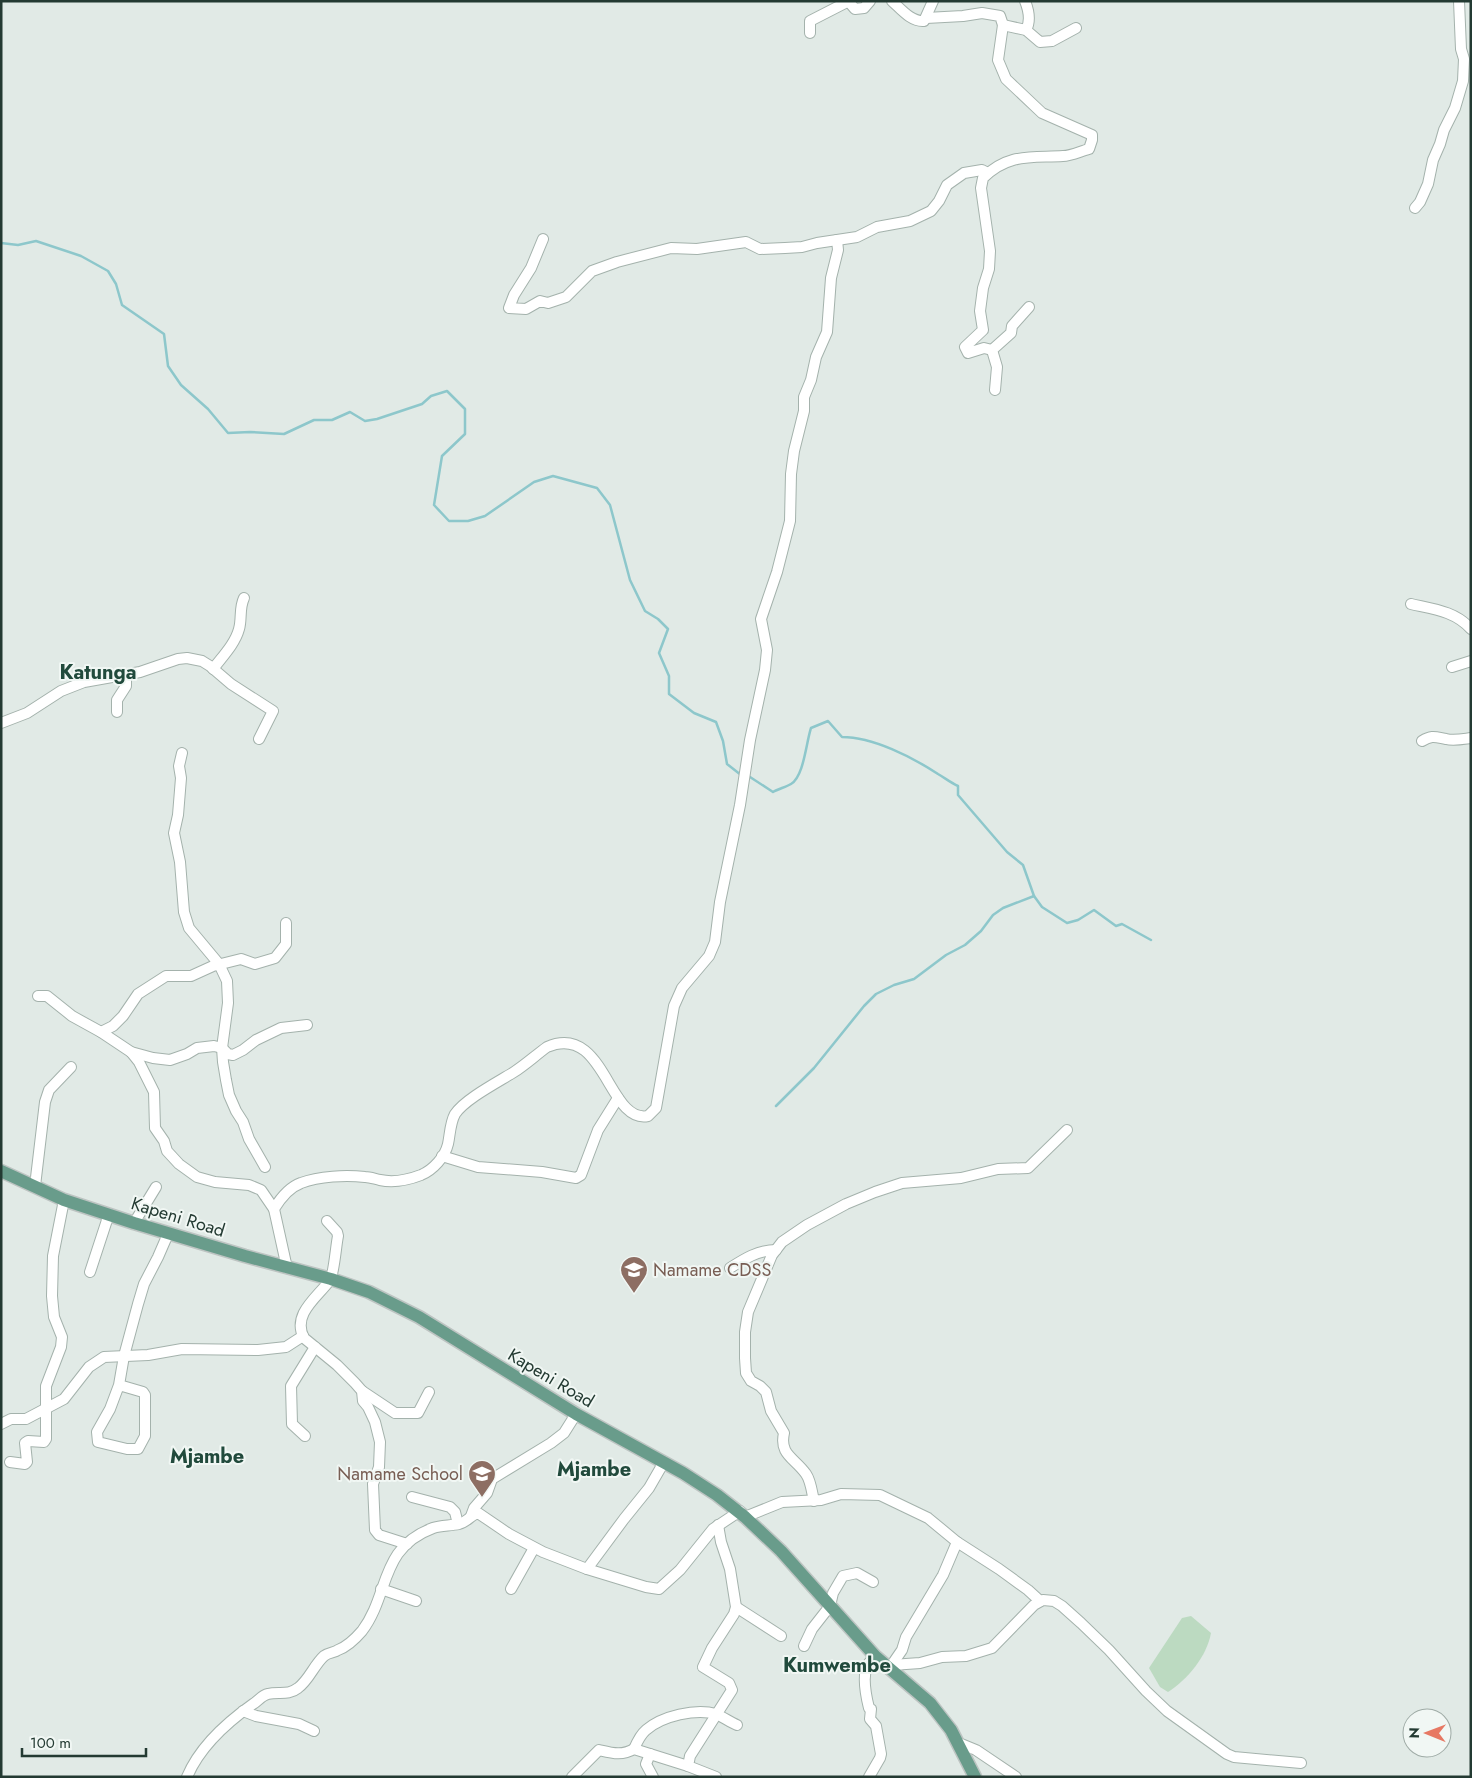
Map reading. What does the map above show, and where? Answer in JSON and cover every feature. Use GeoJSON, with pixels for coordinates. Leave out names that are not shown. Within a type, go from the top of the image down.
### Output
{"type":"FeatureCollection","features":[{"type":"Feature","properties":{"kind":"main road","name":"Kapeni Road"},"geometry":{"type":"LineString","coordinates":[[1,1171],[64,1200],[168,1234],[331,1279],[369,1292],[402,1308],[576,1414],[664,1462],[717,1495],[743,1514],[781,1551],[875,1656],[891,1666],[930,1703],[959,1743],[975,1777]]}},
{"type":"Feature","properties":{"kind":"street"},"geometry":{"type":"LineString","coordinates":[[810,33],[810,21],[849,1],[855,9],[864,8],[870,1]]}},
{"type":"Feature","properties":{"kind":"street"},"geometry":{"type":"LineString","coordinates":[[892,1],[913,20],[918,22],[924,21],[933,1]]}},
{"type":"Feature","properties":{"kind":"street"},"geometry":{"type":"LineString","coordinates":[[1025,1],[1028,7],[1030,23],[1026,30]]}},
{"type":"Feature","properties":{"kind":"street"},"geometry":{"type":"LineString","coordinates":[[1414,208],[1420,202],[1428,184],[1433,160],[1444,130],[1455,108],[1463,81],[1464,59],[1460,49],[1459,1]]}},
{"type":"Feature","properties":{"kind":"street"},"geometry":{"type":"LineString","coordinates":[[926,18],[982,13],[1000,16],[1003,25],[998,60],[1006,80],[1042,112],[1092,135],[1089,148],[1065,156],[1036,156],[1006,161],[983,178],[981,188],[990,251],[989,269],[983,288],[980,311],[983,330],[965,347],[968,353],[984,348],[992,350]]}},
{"type":"Feature","properties":{"kind":"street"},"geometry":{"type":"LineString","coordinates":[[1003,25],[1026,30],[1040,42],[1052,41],[1076,28]]}},
{"type":"Feature","properties":{"kind":"street"},"geometry":{"type":"LineString","coordinates":[[543,240],[532,268],[514,294],[509,308],[526,309],[540,300],[548,303],[566,297],[592,271],[617,262],[671,248],[697,248],[746,242],[760,249],[802,247],[857,237],[876,227],[910,221],[931,211],[939,201],[947,185],[964,173],[982,170],[988,173]]}},
{"type":"Feature","properties":{"kind":"street"},"geometry":{"type":"LineString","coordinates":[[274,1209],[279,1200],[300,1183],[322,1178],[358,1176],[396,1181],[430,1170],[447,1147],[453,1119],[458,1111],[484,1090],[515,1072],[548,1047],[557,1043],[572,1044],[588,1055],[601,1068],[618,1098],[637,1117],[648,1116],[656,1108],[674,1006],[682,988],[709,956],[715,942],[720,902],[767,650],[761,619],[778,572],[790,521],[791,474],[794,451],[804,412],[804,397],[811,380],[816,357],[827,332],[831,278],[838,250],[837,240]]}},
{"type":"Feature","properties":{"kind":"street"},"geometry":{"type":"LineString","coordinates":[[992,350],[1011,333],[1012,326],[1029,307]]}},
{"type":"Feature","properties":{"kind":"street"},"geometry":{"type":"LineString","coordinates":[[992,350],[996,367],[995,390]]}},
{"type":"Feature","properties":{"kind":"street"},"geometry":{"type":"LineString","coordinates":[[213,669],[239,629],[241,604],[244,598]]}},
{"type":"Feature","properties":{"kind":"street"},"geometry":{"type":"LineString","coordinates":[[1411,604],[1447,612],[1463,620],[1471,629]]}},
{"type":"Feature","properties":{"kind":"street"},"geometry":{"type":"LineString","coordinates":[[1,722],[28,713],[69,688],[84,682],[140,672],[178,659],[187,658],[202,662],[231,684],[273,711],[259,739]]}},
{"type":"Feature","properties":{"kind":"street"},"geometry":{"type":"LineString","coordinates":[[1452,666],[1471,661]]}},
{"type":"Feature","properties":{"kind":"street"},"geometry":{"type":"LineString","coordinates":[[117,712],[116,700],[126,686],[126,674]]}},
{"type":"Feature","properties":{"kind":"street"},"geometry":{"type":"LineString","coordinates":[[1422,741],[1434,736],[1459,740],[1471,738]]}},
{"type":"Feature","properties":{"kind":"street"},"geometry":{"type":"LineString","coordinates":[[182,753],[179,766],[181,778],[178,815],[174,833],[180,862],[184,912],[189,928],[219,964],[227,981],[228,1003],[222,1048],[223,1062],[230,1095],[249,1139],[265,1167]]}},
{"type":"Feature","properties":{"kind":"street"},"geometry":{"type":"LineString","coordinates":[[101,1032],[113,1026],[123,1016],[138,994],[166,976],[191,976],[219,964],[241,959],[255,964],[275,958],[286,944],[286,923]]}},
{"type":"Feature","properties":{"kind":"street"},"geometry":{"type":"LineString","coordinates":[[38,996],[47,996],[72,1016],[101,1032],[130,1052],[139,1062],[154,1092],[155,1128],[164,1141],[167,1151],[179,1164],[197,1177],[215,1182],[249,1185],[261,1190],[274,1209],[287,1268]]}},
{"type":"Feature","properties":{"kind":"street"},"geometry":{"type":"LineString","coordinates":[[130,1052],[170,1060],[187,1054],[196,1048],[214,1046],[222,1048],[228,1054],[233,1055],[256,1040],[281,1028],[307,1025]]}},
{"type":"Feature","properties":{"kind":"street"},"geometry":{"type":"LineString","coordinates":[[35,1186],[45,1102],[49,1090],[71,1067]]}},
{"type":"Feature","properties":{"kind":"street"},"geometry":{"type":"LineString","coordinates":[[442,1156],[478,1167],[542,1172],[576,1178],[581,1175],[598,1130],[618,1098]]}},
{"type":"Feature","properties":{"kind":"street"},"geometry":{"type":"LineString","coordinates":[[814,1501],[807,1475],[786,1453],[782,1442],[784,1433],[771,1410],[766,1392],[751,1381],[746,1373],[745,1332],[748,1312],[772,1255],[782,1242],[807,1225],[846,1204],[875,1192],[902,1184],[961,1178],[998,1169],[1028,1168],[1067,1130]]}},
{"type":"Feature","properties":{"kind":"street"},"geometry":{"type":"LineString","coordinates":[[134,1223],[156,1187]]}},
{"type":"Feature","properties":{"kind":"street"},"geometry":{"type":"LineString","coordinates":[[10,1462],[25,1464],[27,1462],[25,1443],[28,1441],[44,1442],[46,1438],[46,1386],[61,1347],[62,1337],[54,1317],[52,1296],[53,1256],[64,1200]]}},
{"type":"Feature","properties":{"kind":"street"},"geometry":{"type":"LineString","coordinates":[[90,1272],[109,1214]]}},
{"type":"Feature","properties":{"kind":"street"},"geometry":{"type":"LineString","coordinates":[[328,1221],[338,1236],[331,1279],[306,1308],[301,1322],[301,1330],[304,1336],[348,1374],[362,1391],[395,1413],[418,1413],[429,1392]]}},
{"type":"Feature","properties":{"kind":"street"},"geometry":{"type":"LineString","coordinates":[[119,1385],[143,1392],[145,1396],[145,1436],[138,1449],[127,1449],[98,1442],[97,1432],[110,1409],[119,1385],[124,1356],[144,1284],[168,1234]]}},
{"type":"Feature","properties":{"kind":"street"},"geometry":{"type":"LineString","coordinates":[[730,1268],[746,1257],[764,1250],[776,1250]]}},
{"type":"Feature","properties":{"kind":"street"},"geometry":{"type":"LineString","coordinates":[[1,1424],[11,1419],[26,1419],[66,1398],[92,1363],[110,1356],[200,1348],[258,1350],[286,1347],[304,1336]]}},
{"type":"Feature","properties":{"kind":"street"},"geometry":{"type":"LineString","coordinates":[[305,1436],[292,1424],[291,1386],[315,1347]]}},
{"type":"Feature","properties":{"kind":"street"},"geometry":{"type":"LineString","coordinates":[[362,1391],[363,1401],[375,1422],[380,1442],[379,1467],[373,1484],[375,1530],[379,1535],[407,1544]]}},
{"type":"Feature","properties":{"kind":"street"},"geometry":{"type":"LineString","coordinates":[[470,1517],[474,1508],[487,1493],[492,1479],[564,1433],[576,1414]]}},
{"type":"Feature","properties":{"kind":"street"},"geometry":{"type":"LineString","coordinates":[[587,1569],[649,1488],[664,1462]]}},
{"type":"Feature","properties":{"kind":"street"},"geometry":{"type":"LineString","coordinates":[[187,1777],[204,1749],[225,1726],[268,1694],[283,1694],[298,1688],[323,1657],[341,1649],[362,1630],[374,1609],[389,1568],[407,1544],[419,1534],[434,1528],[458,1524],[476,1513],[534,1548],[587,1569],[658,1589],[680,1570],[701,1542],[718,1525],[743,1514],[782,1502],[814,1501],[841,1494],[880,1494],[928,1518],[957,1542],[1000,1569],[1040,1601]]}},
{"type":"Feature","properties":{"kind":"street"},"geometry":{"type":"LineString","coordinates":[[412,1497],[450,1507],[455,1512],[458,1524]]}},
{"type":"Feature","properties":{"kind":"street"},"geometry":{"type":"LineString","coordinates":[[688,1766],[690,1756],[732,1692],[729,1682],[703,1667],[712,1648],[734,1614],[736,1607],[730,1569],[721,1542],[718,1525]]}},
{"type":"Feature","properties":{"kind":"street"},"geometry":{"type":"LineString","coordinates":[[891,1666],[902,1650],[906,1637],[943,1576],[957,1542]]}},
{"type":"Feature","properties":{"kind":"street"},"geometry":{"type":"LineString","coordinates":[[511,1588],[534,1548]]}},
{"type":"Feature","properties":{"kind":"street"},"geometry":{"type":"LineString","coordinates":[[804,1646],[812,1629],[830,1606],[833,1594],[843,1576],[857,1573],[872,1582]]}},
{"type":"Feature","properties":{"kind":"street"},"geometry":{"type":"LineString","coordinates":[[381,1589],[416,1601]]}},
{"type":"Feature","properties":{"kind":"street"},"geometry":{"type":"LineString","coordinates":[[891,1666],[920,1663],[942,1657],[966,1656],[992,1648],[1025,1613],[1040,1601],[1054,1601],[1062,1606],[1109,1650],[1154,1700],[1226,1754],[1234,1757],[1301,1763]]}},
{"type":"Feature","properties":{"kind":"street"},"geometry":{"type":"LineString","coordinates":[[736,1607],[781,1636]]}},
{"type":"Feature","properties":{"kind":"street"},"geometry":{"type":"LineString","coordinates":[[868,1777],[881,1754],[876,1726],[870,1719],[871,1710],[866,1697],[865,1678],[867,1665],[875,1656]]}},
{"type":"Feature","properties":{"kind":"street"},"geometry":{"type":"LineString","coordinates":[[243,1711],[256,1716],[299,1724],[314,1731]]}},
{"type":"Feature","properties":{"kind":"street"},"geometry":{"type":"LineString","coordinates":[[572,1777],[599,1750],[612,1754],[626,1754],[634,1749],[640,1736],[647,1729],[686,1712],[717,1714],[737,1725]]}},
{"type":"Feature","properties":{"kind":"street"},"geometry":{"type":"LineString","coordinates":[[959,1743],[970,1746],[1016,1777]]}},
{"type":"Feature","properties":{"kind":"street"},"geometry":{"type":"LineString","coordinates":[[634,1749],[716,1777]]}},
{"type":"Feature","properties":{"kind":"street"},"geometry":{"type":"LineString","coordinates":[[650,1754],[646,1764],[654,1777]]}},
{"type":"Feature","properties":{"kind":"green space"},"geometry":{"type":"Polygon","coordinates":[[[1191,1616],[1211,1633],[1209,1642],[1196,1666],[1183,1681],[1168,1692],[1160,1687],[1149,1668],[1182,1618],[1191,1616]]]}},
{"type":"Feature","properties":{"kind":"waterway"},"geometry":{"type":"LineString","coordinates":[[1,243],[18,245],[36,241],[81,256],[108,271],[116,284],[122,305],[164,334],[168,366],[181,385],[208,409],[228,433],[284,434],[314,420],[332,420],[350,412],[365,421],[377,419],[422,404],[431,396],[447,391],[465,409],[465,434],[442,456],[434,505],[449,521],[468,521],[485,516],[534,482],[553,476],[597,488],[610,505],[630,580],[645,611],[658,619],[668,629],[659,653],[669,676],[669,694],[694,713],[716,722],[723,741],[727,764],[741,775]]}},
{"type":"Feature","properties":{"kind":"waterway"},"geometry":{"type":"LineString","coordinates":[[746,776],[773,792],[791,784],[802,767],[811,728],[828,721],[842,737],[866,740],[892,749],[958,786],[958,795],[1007,852],[1023,865],[1034,896]]}},
{"type":"Feature","properties":{"kind":"waterway"},"geometry":{"type":"LineString","coordinates":[[776,1106],[814,1068],[876,994],[894,985],[914,979],[946,955],[965,945],[981,931],[993,915],[1003,908],[1034,896],[1042,907],[1067,923],[1078,920],[1094,910],[1116,926],[1122,924],[1151,940]]}},
{"type":"Feature","properties":{"kind":"place","name":"Namame CDSS"},"geometry":{"type":"Point","coordinates":[634,1294]}},
{"type":"Feature","properties":{"kind":"place","name":"Namame School"},"geometry":{"type":"Point","coordinates":[482,1498]}},
{"type":"Feature","properties":{"kind":"district","name":"Katunga"},"geometry":{"type":"Point","coordinates":[98,672]}},
{"type":"Feature","properties":{"kind":"district","name":"Mjambe"},"geometry":{"type":"Point","coordinates":[207,1456]}},
{"type":"Feature","properties":{"kind":"district","name":"Mjambe"},"geometry":{"type":"Point","coordinates":[594,1469]}},
{"type":"Feature","properties":{"kind":"district","name":"Kumwembe"},"geometry":{"type":"Point","coordinates":[837,1665]}}]}
